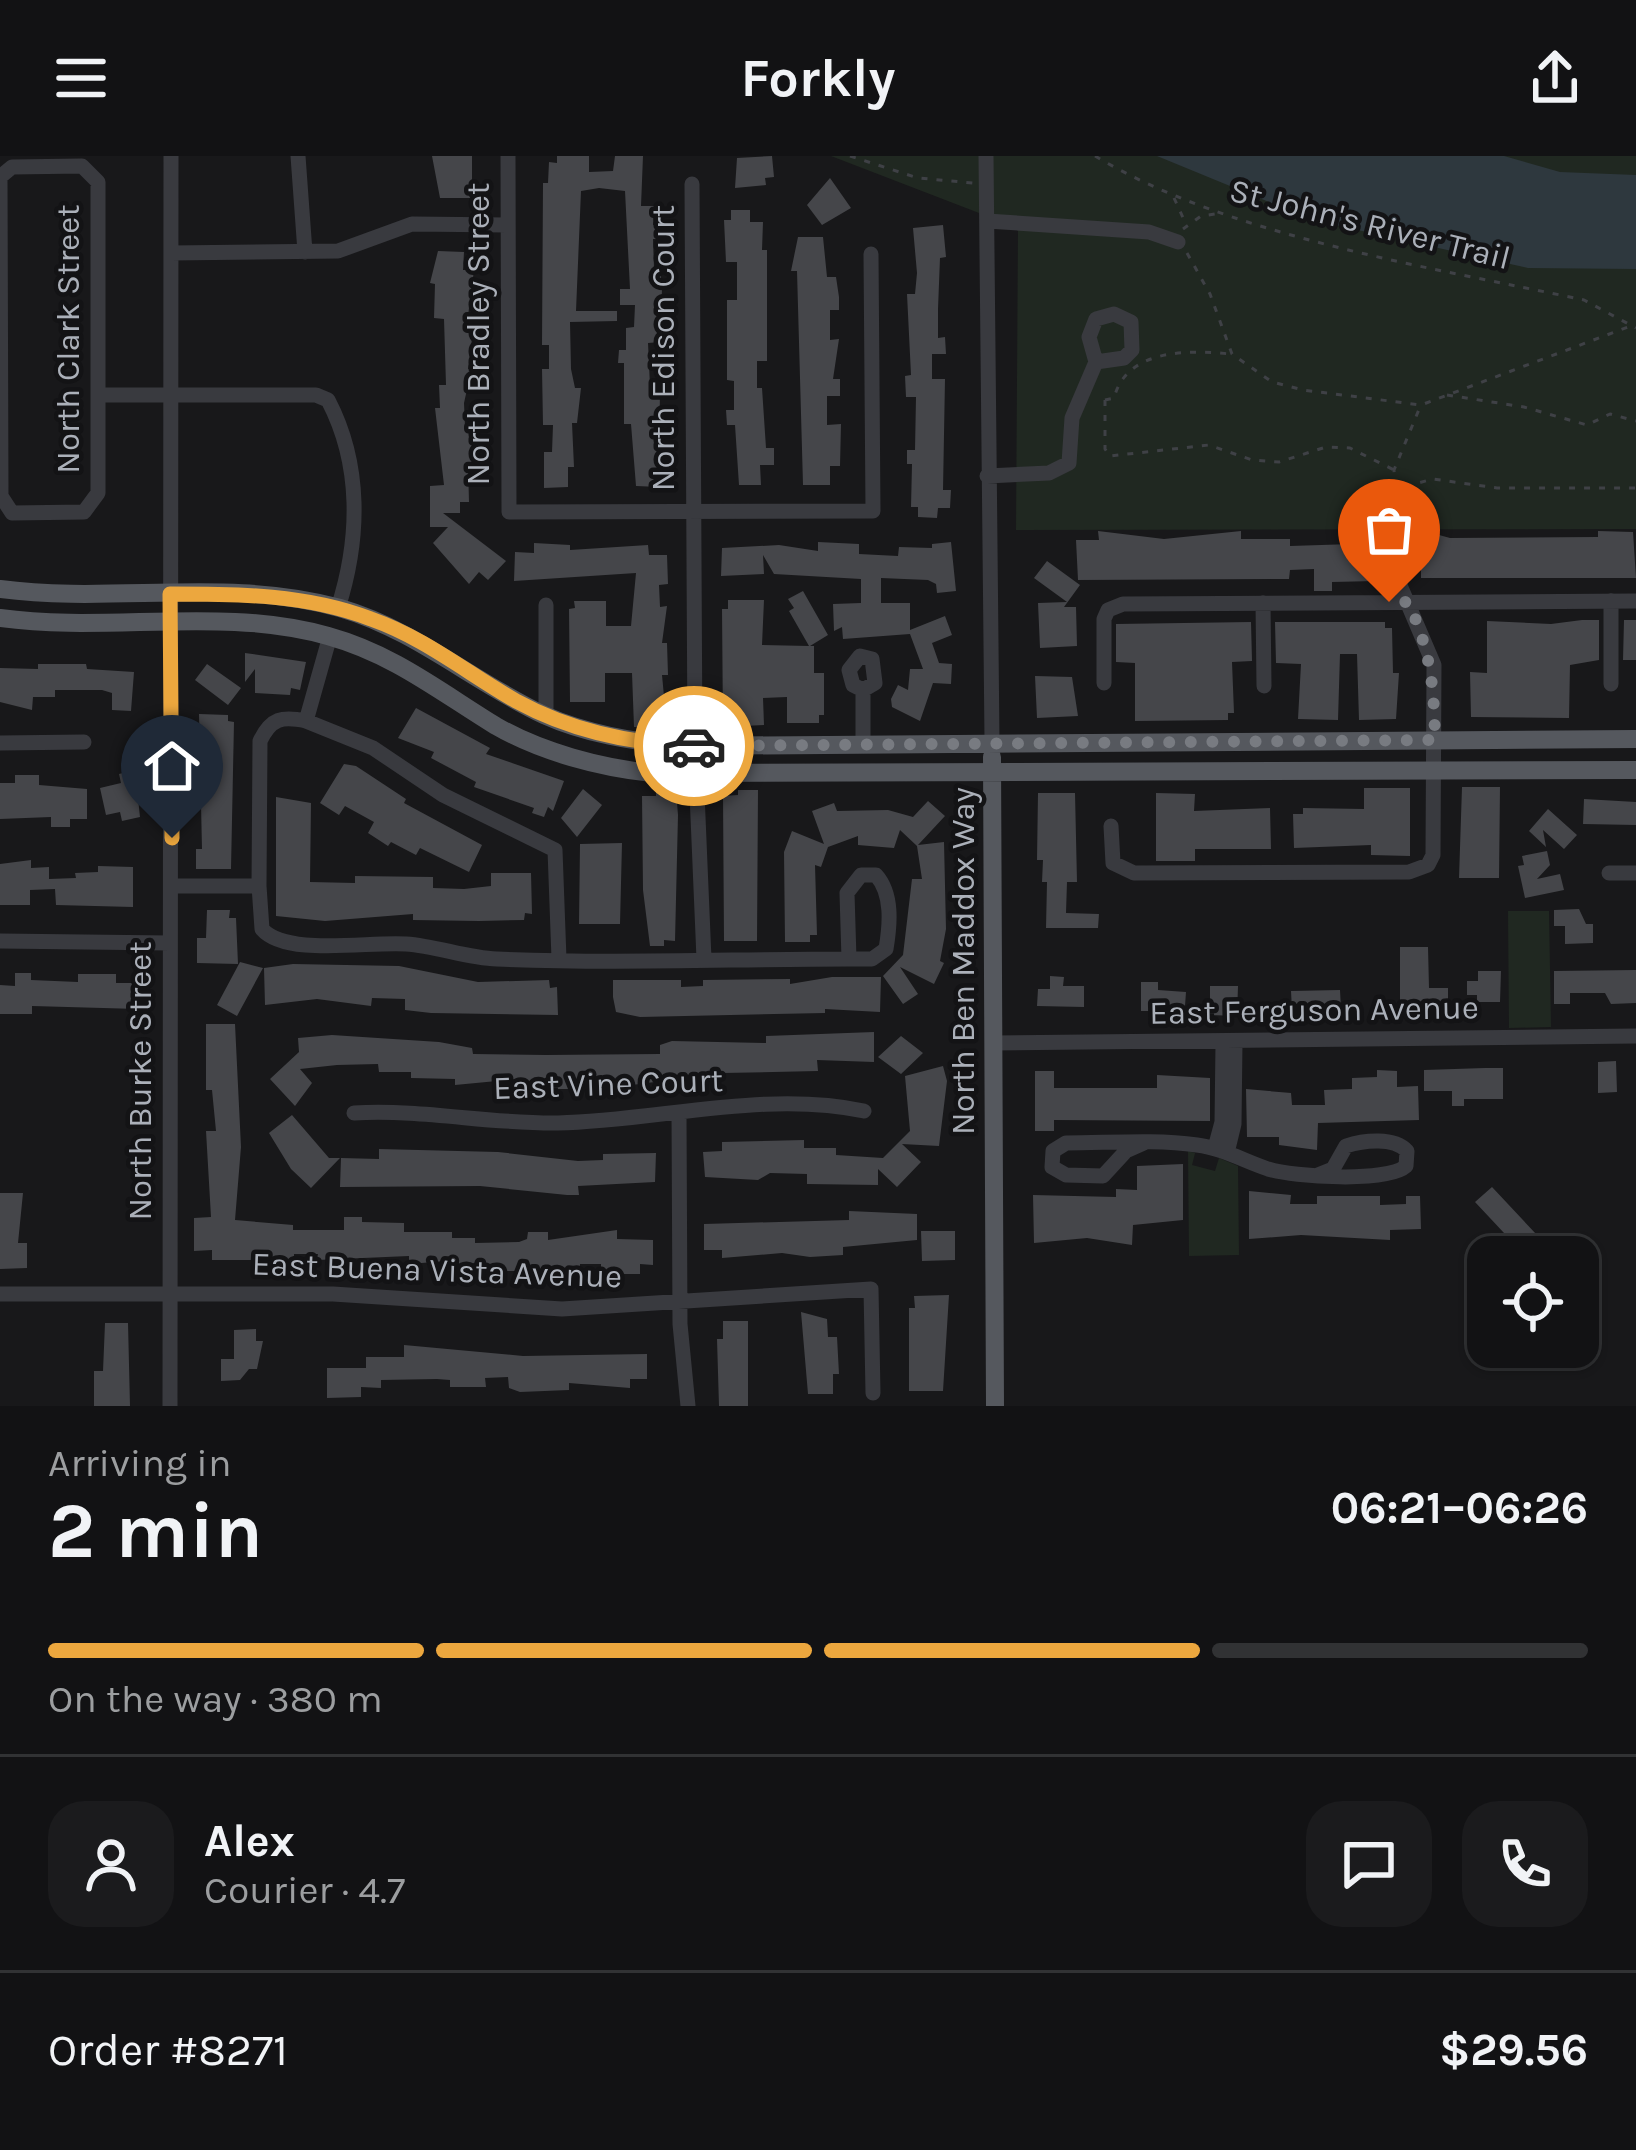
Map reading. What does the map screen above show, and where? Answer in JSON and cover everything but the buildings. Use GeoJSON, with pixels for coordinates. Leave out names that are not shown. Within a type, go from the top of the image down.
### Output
{"type":"FeatureCollection","features":[{"type":"Feature","properties":{"kind":"main road"},"geometry":{"type":"LineString","coordinates":[[0,589],[272,596],[338,608],[408,634],[546,716],[618,738],[695,746],[1636,739]]}},
{"type":"Feature","properties":{"kind":"main road"},"geometry":{"type":"LineString","coordinates":[[0,618],[268,626],[330,636],[421,674],[519,737],[610,767],[700,775],[992,768],[1020,773],[1636,770]]}},
{"type":"Feature","properties":{"kind":"main road","name":"North Ben Maddox Way"},"geometry":{"type":"LineString","coordinates":[[992,741],[995,1406]]}},
{"type":"Feature","properties":{"kind":"street","name":"North Burke Street"},"geometry":{"type":"LineString","coordinates":[[170,1406],[171,156]]}},
{"type":"Feature","properties":{"kind":"street"},"geometry":{"type":"LineString","coordinates":[[298,156],[305,252]]}},
{"type":"Feature","properties":{"kind":"street","name":"North Bradley Street"},"geometry":{"type":"LineString","coordinates":[[508,156],[509,512],[694,511]]}},
{"type":"Feature","properties":{"kind":"street","name":"North Ben Maddox Way"},"geometry":{"type":"LineString","coordinates":[[986,156],[992,741]]}},
{"type":"Feature","properties":{"kind":"street","name":"North Clark Street"},"geometry":{"type":"LineString","coordinates":[[82,166],[98,182],[99,395],[98,493],[93,506],[84,512],[12,513],[3,504],[4,169],[82,166]]}},
{"type":"Feature","properties":{"kind":"street","name":"North Edison Court"},"geometry":{"type":"LineString","coordinates":[[692,184],[695,746],[700,775],[704,959]]}},
{"type":"Feature","properties":{"kind":"street"},"geometry":{"type":"LineString","coordinates":[[987,221],[1149,232],[1178,242]]}},
{"type":"Feature","properties":{"kind":"street"},"geometry":{"type":"LineString","coordinates":[[171,253],[338,251],[412,224],[508,225]]}},
{"type":"Feature","properties":{"kind":"street"},"geometry":{"type":"LineString","coordinates":[[694,511],[873,511],[871,254]]}},
{"type":"Feature","properties":{"kind":"street"},"geometry":{"type":"LineString","coordinates":[[987,476],[1061,471],[1069,463],[1072,418],[1096,362]]}},
{"type":"Feature","properties":{"kind":"street"},"geometry":{"type":"LineString","coordinates":[[99,395],[316,395],[328,400],[345,441],[355,496],[349,573],[338,608]]}},
{"type":"Feature","properties":{"kind":"street"},"geometry":{"type":"LineString","coordinates":[[1111,826],[1113,863],[1134,874],[1409,872],[1428,865],[1434,665],[1399,583],[1396,531]]}},
{"type":"Feature","properties":{"kind":"street"},"geometry":{"type":"LineString","coordinates":[[1611,601],[1611,684]]}},
{"type":"Feature","properties":{"kind":"street"},"geometry":{"type":"LineString","coordinates":[[1104,683],[1108,610],[1123,604],[1636,601]]}},
{"type":"Feature","properties":{"kind":"street"},"geometry":{"type":"LineString","coordinates":[[1263,603],[1264,686]]}},
{"type":"Feature","properties":{"kind":"street"},"geometry":{"type":"LineString","coordinates":[[546,605],[546,716]]}},
{"type":"Feature","properties":{"kind":"street"},"geometry":{"type":"LineString","coordinates":[[306,722],[330,636]]}},
{"type":"Feature","properties":{"kind":"street"},"geometry":{"type":"LineString","coordinates":[[862,691],[863,742]]}},
{"type":"Feature","properties":{"kind":"street"},"geometry":{"type":"LineString","coordinates":[[559,959],[559,863],[550,845],[442,795],[373,748],[306,722],[281,718],[267,726],[260,741],[262,929],[284,944],[404,944],[494,959],[559,959],[704,959],[849,959],[872,959],[886,949],[886,886],[876,875],[861,875],[847,893],[849,959]]}},
{"type":"Feature","properties":{"kind":"street"},"geometry":{"type":"LineString","coordinates":[[0,742],[84,742]]}},
{"type":"Feature","properties":{"kind":"street"},"geometry":{"type":"LineString","coordinates":[[1609,874],[1636,873]]}},
{"type":"Feature","properties":{"kind":"street"},"geometry":{"type":"LineString","coordinates":[[172,886],[259,886]]}},
{"type":"Feature","properties":{"kind":"street"},"geometry":{"type":"LineString","coordinates":[[0,941],[170,943]]}},
{"type":"Feature","properties":{"kind":"street","name":"East Ferguson Avenue"},"geometry":{"type":"LineString","coordinates":[[993,1043],[1636,1036]]}},
{"type":"Feature","properties":{"kind":"street"},"geometry":{"type":"LineString","coordinates":[[1221,1150],[1229,1043]]}},
{"type":"Feature","properties":{"kind":"street","name":"East Vine Court"},"geometry":{"type":"LineString","coordinates":[[354,1113],[414,1111],[552,1123],[820,1106],[864,1112]]}},
{"type":"Feature","properties":{"kind":"street"},"geometry":{"type":"LineString","coordinates":[[679,1114],[680,1301],[688,1406]]}},
{"type":"Feature","properties":{"kind":"street"},"geometry":{"type":"LineString","coordinates":[[1144,1143],[1126,1151],[1103,1176],[1066,1175],[1052,1167],[1053,1151],[1066,1143],[1144,1143],[1221,1150],[1273,1171],[1318,1175],[1393,1174],[1406,1166],[1407,1151],[1394,1142],[1356,1143],[1346,1146],[1333,1169],[1318,1175]]}},
{"type":"Feature","properties":{"kind":"street","name":"East Buena Vista Avenue"},"geometry":{"type":"LineString","coordinates":[[0,1294],[333,1294],[562,1309],[871,1289],[873,1393]]}},
{"type":"Feature","properties":{"kind":"path"},"geometry":{"type":"LineString","coordinates":[[850,156],[918,178],[987,183]]}},
{"type":"Feature","properties":{"kind":"path","name":"St John's River Trail"},"geometry":{"type":"LineString","coordinates":[[1095,156],[1172,195],[1222,213],[1584,300],[1636,328]]}},
{"type":"Feature","properties":{"kind":"path"},"geometry":{"type":"LineString","coordinates":[[1172,195],[1185,224],[1178,242],[1210,294],[1232,354]]}},
{"type":"Feature","properties":{"kind":"path"},"geometry":{"type":"LineString","coordinates":[[1185,224],[1222,213]]}},
{"type":"Feature","properties":{"kind":"path"},"geometry":{"type":"LineString","coordinates":[[1394,470],[1350,448],[1326,447],[1279,462],[1252,460],[1209,445],[1110,455],[1105,400],[1114,398],[1117,385],[1135,369],[1169,352],[1232,354],[1272,382],[1421,404],[1628,327]]}},
{"type":"Feature","properties":{"kind":"path"},"geometry":{"type":"LineString","coordinates":[[1446,395],[1524,407],[1587,425],[1610,414],[1636,421]]}},
{"type":"Feature","properties":{"kind":"path"},"geometry":{"type":"LineString","coordinates":[[1396,531],[1394,470],[1421,404]]}},
{"type":"Feature","properties":{"kind":"path"},"geometry":{"type":"LineString","coordinates":[[1397,500],[1412,485],[1433,479],[1497,488],[1636,488]]}},
{"type":"Feature","properties":{"kind":"shaded area"},"geometry":{"type":"Polygon","coordinates":[[[831,156],[1636,156],[1636,529],[1016,530],[1018,228],[831,156]]]}},
{"type":"Feature","properties":{"kind":"shaded area"},"geometry":{"type":"Polygon","coordinates":[[[1157,156],[1504,156],[1560,172],[1636,175],[1636,269],[1528,268],[1313,220],[1157,156]]]}},
{"type":"Feature","properties":{"kind":"shaded area"},"geometry":{"type":"Polygon","coordinates":[[[1508,911],[1549,911],[1551,1027],[1509,1028],[1508,911]]]}},
{"type":"Feature","properties":{"kind":"shaded area"},"geometry":{"type":"Polygon","coordinates":[[[1188,1151],[1195,1153],[1192,1165],[1215,1171],[1219,1158],[1238,1166],[1239,1255],[1189,1256],[1188,1151]]]}},
{"type":"Feature","properties":{"kind":"way so far"},"geometry":{"type":"LineString","coordinates":[[694,746],[1435,740],[1434,665],[1427,643],[1408,602],[1389,602]]}},
{"type":"Feature","properties":{"kind":"route"},"geometry":{"type":"LineString","coordinates":[[172,838],[170,594],[272,596],[338,608],[408,634],[546,716],[618,738],[694,746]]}}]}
